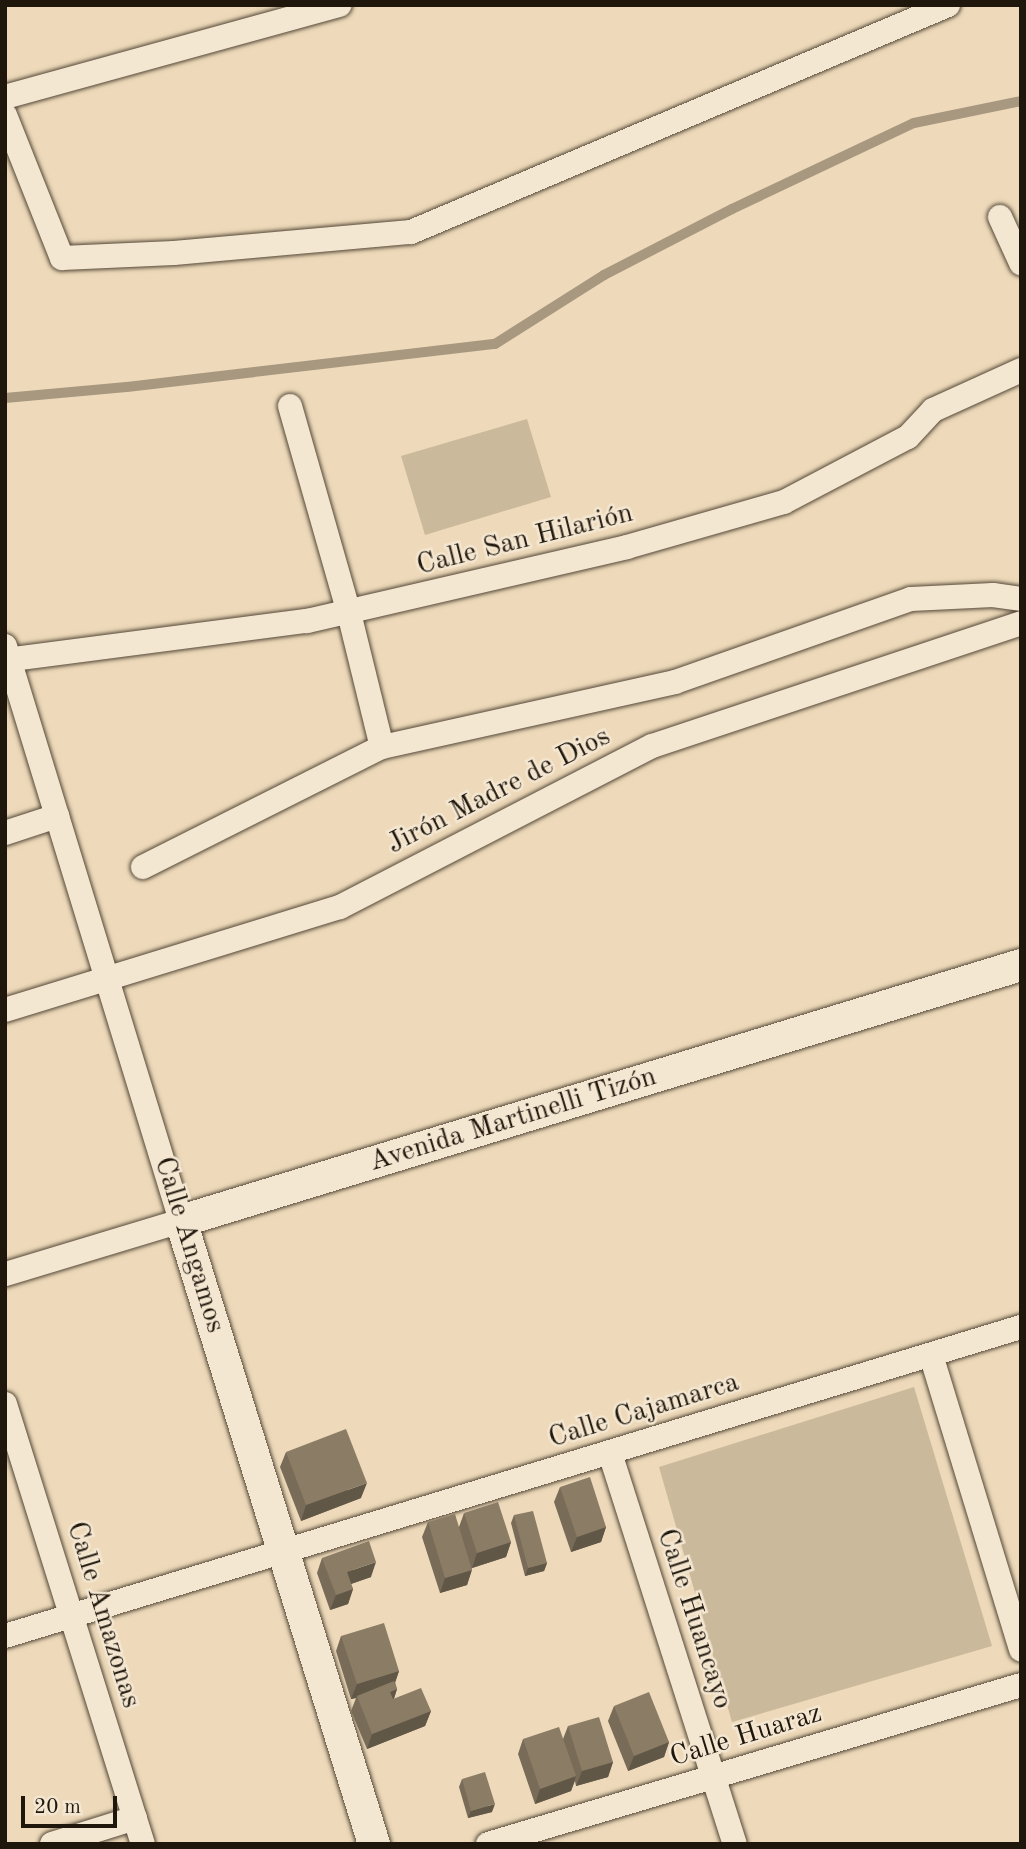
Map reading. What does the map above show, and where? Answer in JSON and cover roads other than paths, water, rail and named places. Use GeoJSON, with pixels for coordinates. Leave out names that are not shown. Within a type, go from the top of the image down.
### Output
{"type":"FeatureCollection","features":[{"type":"Feature","properties":{"kind":"street"},"geometry":{"type":"LineString","coordinates":[[5,115],[62,258],[174,253],[411,232],[948,5]]}},
{"type":"Feature","properties":{"kind":"street"},"geometry":{"type":"LineString","coordinates":[[5,97],[329,7]]}},
{"type":"Feature","properties":{"kind":"street"},"geometry":{"type":"LineString","coordinates":[[1000,217],[1021,263]]}},
{"type":"Feature","properties":{"kind":"street","name":"Calle San Hilarión"},"geometry":{"type":"LineString","coordinates":[[7,655],[349,614],[627,547],[784,502],[908,437],[933,410],[1021,370]]}},
{"type":"Feature","properties":{"kind":"street"},"geometry":{"type":"LineString","coordinates":[[290,406],[349,614],[382,747]]}},
{"type":"Feature","properties":{"kind":"street"},"geometry":{"type":"LineString","coordinates":[[143,867],[382,747],[675,682],[911,599],[993,595],[1021,600]]}},
{"type":"Feature","properties":{"kind":"street","name":"Jirón Madre de Dios"},"geometry":{"type":"LineString","coordinates":[[5,1010],[340,907],[652,746],[1021,623]]}},
{"type":"Feature","properties":{"kind":"street","name":"Calle Angamos"},"geometry":{"type":"LineString","coordinates":[[7,655],[374,1844]]}},
{"type":"Feature","properties":{"kind":"street"},"geometry":{"type":"LineString","coordinates":[[5,833],[57,816]]}},
{"type":"Feature","properties":{"kind":"street","name":"Avenida Martinelli Tizón"},"geometry":{"type":"LineString","coordinates":[[5,1274],[1021,965]]}},
{"type":"Feature","properties":{"kind":"street","name":"Calle Cajamarca"},"geometry":{"type":"LineString","coordinates":[[5,1636],[1021,1327]]}},
{"type":"Feature","properties":{"kind":"street"},"geometry":{"type":"LineString","coordinates":[[931,1355],[1021,1650]]}},
{"type":"Feature","properties":{"kind":"street","name":"Calle Amazonas"},"geometry":{"type":"LineString","coordinates":[[5,1404],[143,1844]]}},
{"type":"Feature","properties":{"kind":"street","name":"Calle Huancayo"},"geometry":{"type":"LineString","coordinates":[[610,1452],[735,1844]]}},
{"type":"Feature","properties":{"kind":"street","name":"Calle Huaraz"},"geometry":{"type":"LineString","coordinates":[[488,1844],[1021,1685]]}},
{"type":"Feature","properties":{"kind":"street"},"geometry":{"type":"LineString","coordinates":[[52,1844],[135,1818]]}},
{"type":"Feature","properties":{"kind":"waterway"},"geometry":{"type":"LineString","coordinates":[[5,398],[127,387],[495,344],[604,275],[732,209],[914,123],[1021,101]]}}]}
